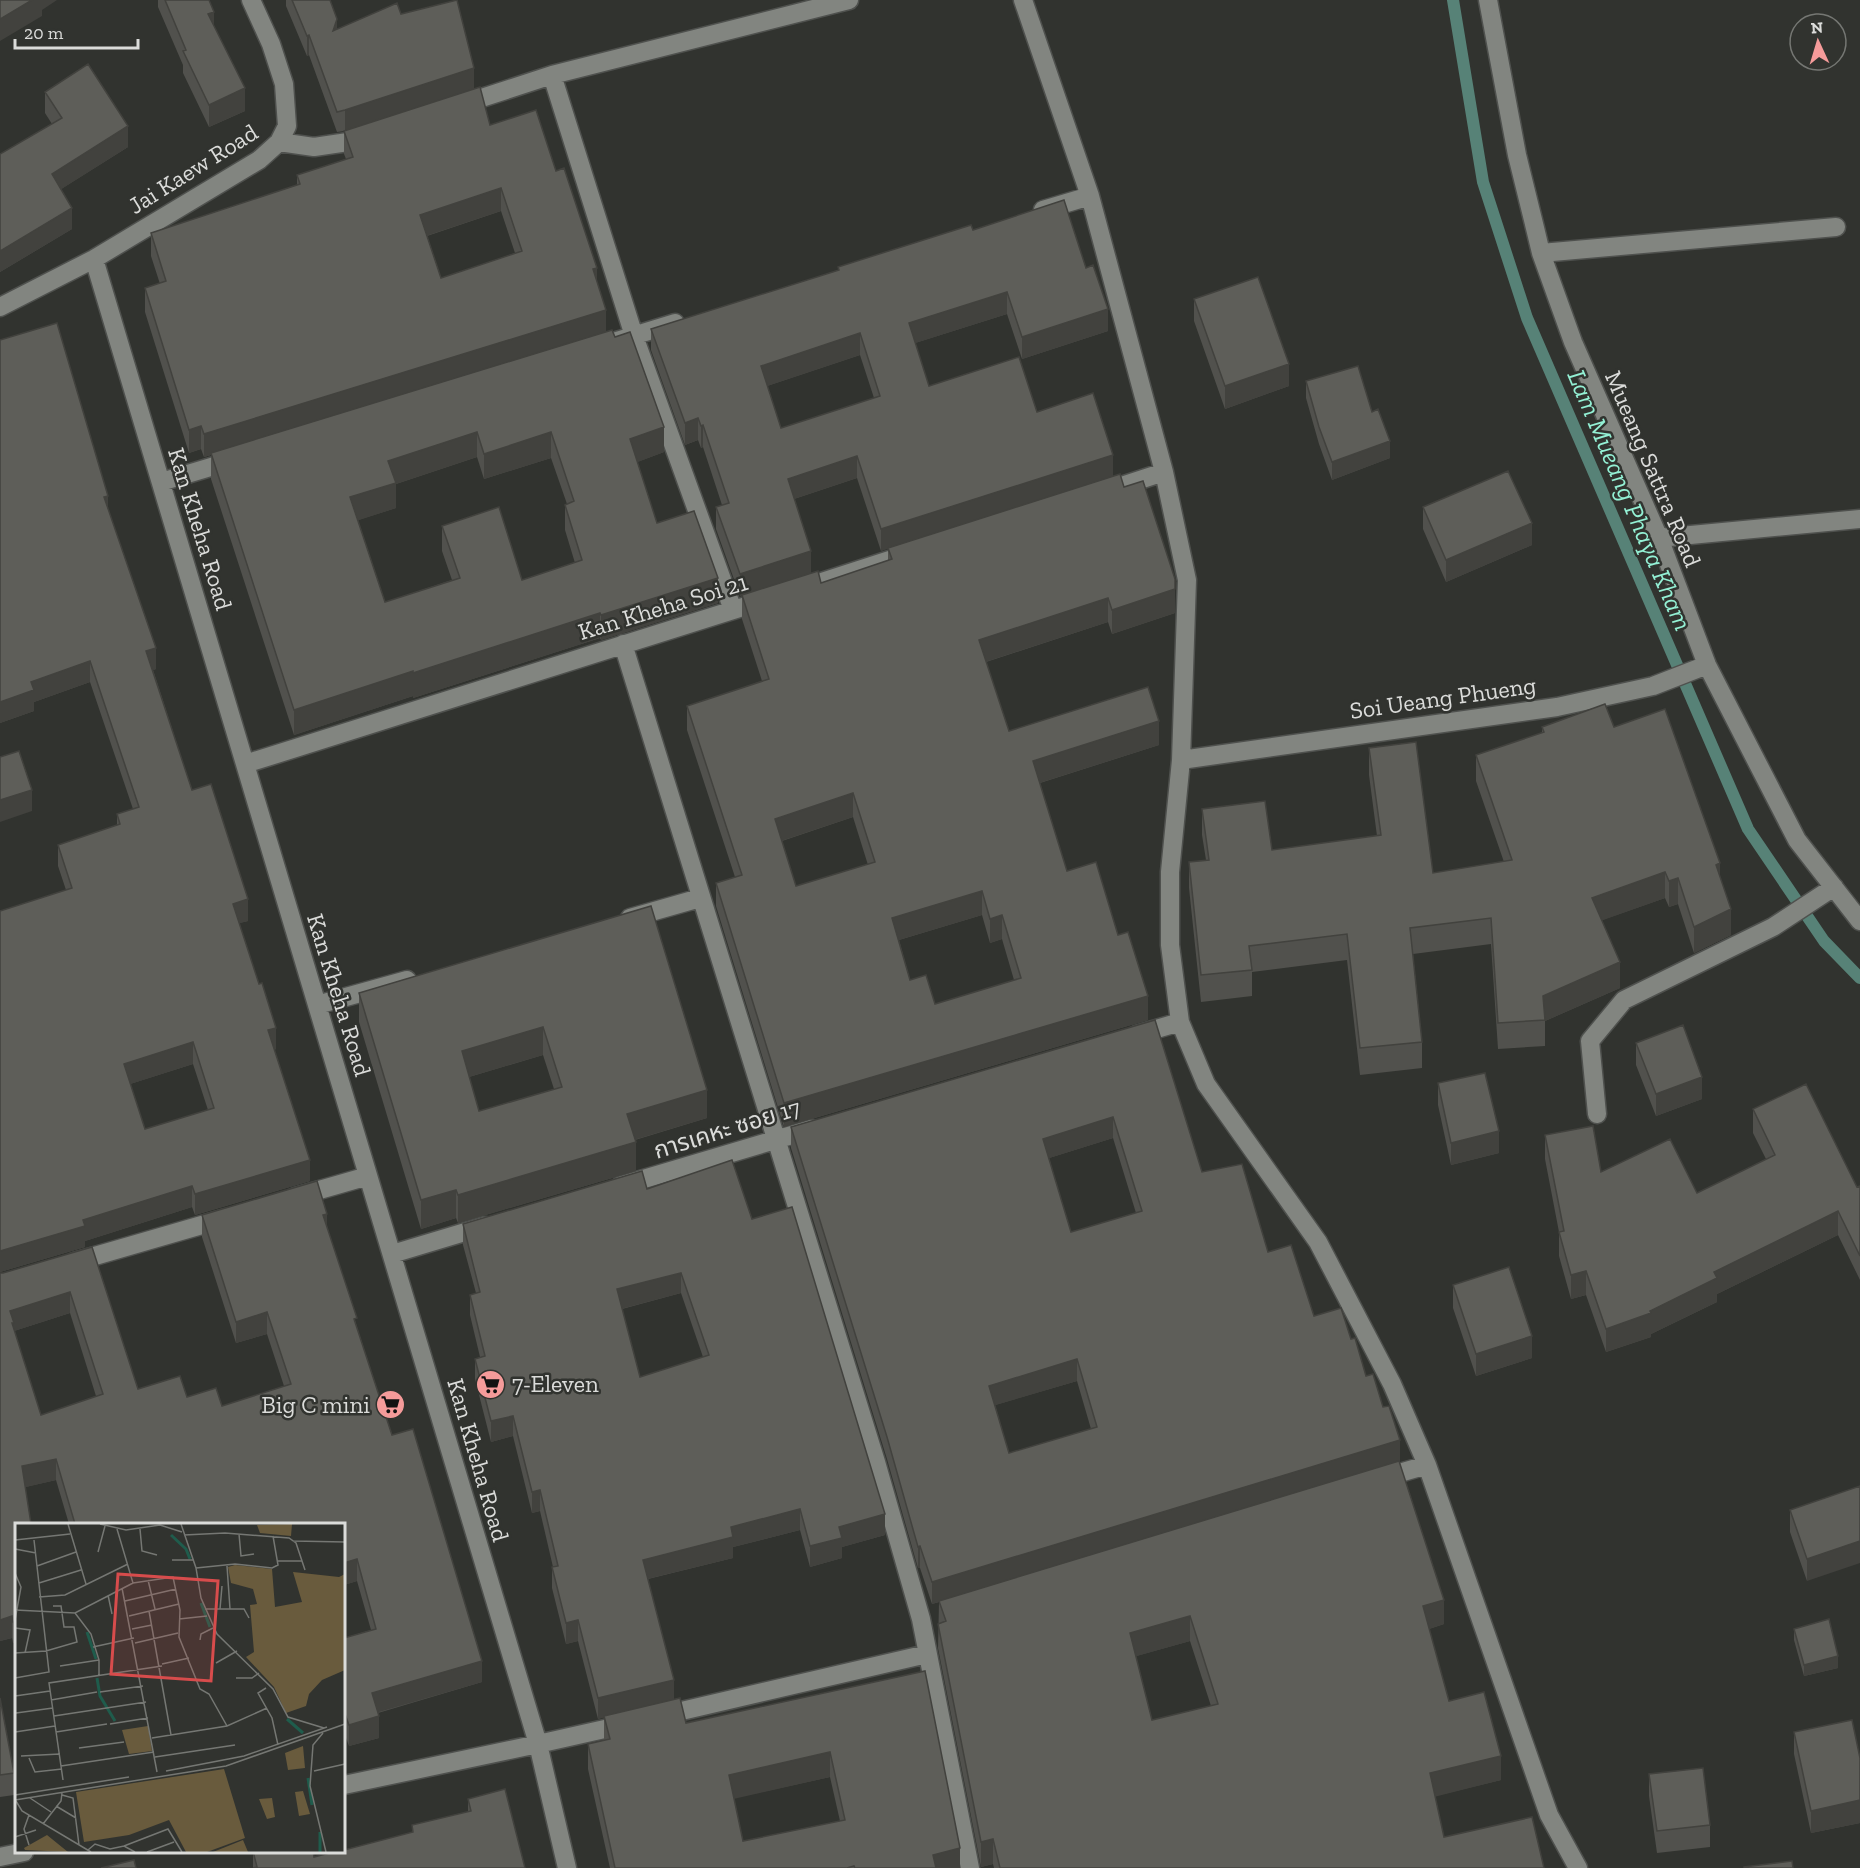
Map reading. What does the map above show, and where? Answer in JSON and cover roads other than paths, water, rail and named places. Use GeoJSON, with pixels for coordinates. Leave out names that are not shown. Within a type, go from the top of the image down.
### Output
{"type":"FeatureCollection","features":[{"type":"Feature","properties":{"kind":"street","name":"Jai Kaew Road"},"geometry":{"type":"LineString","coordinates":[[0,307],[94,258],[259,160],[279,142],[287,126],[284,84],[271,44],[250,0]]}},
{"type":"Feature","properties":{"kind":"street"},"geometry":{"type":"LineString","coordinates":[[438,112],[552,75],[849,0]]}},
{"type":"Feature","properties":{"kind":"street"},"geometry":{"type":"LineString","coordinates":[[1023,0],[1090,196],[1164,472],[1188,580],[1181,760],[1170,872],[1170,945],[1180,1022],[1206,1084],[1318,1242],[1392,1384],[1426,1465],[1549,1815],[1578,1868]]}},
{"type":"Feature","properties":{"kind":"street","name":"Mueang Sattra Road"},"geometry":{"type":"LineString","coordinates":[[1488,0],[1517,155],[1541,253],[1573,342],[1659,538],[1707,665],[1797,840],[1860,921]]}},
{"type":"Feature","properties":{"kind":"street"},"geometry":{"type":"LineString","coordinates":[[552,75],[634,336],[733,610]]}},
{"type":"Feature","properties":{"kind":"street"},"geometry":{"type":"LineString","coordinates":[[279,142],[322,147],[348,142],[382,130]]}},
{"type":"Feature","properties":{"kind":"street"},"geometry":{"type":"LineString","coordinates":[[1021,217],[1090,196]]}},
{"type":"Feature","properties":{"kind":"street"},"geometry":{"type":"LineString","coordinates":[[1541,253],[1836,227]]}},
{"type":"Feature","properties":{"kind":"street","name":"Kan Kheha Road"},"geometry":{"type":"LineString","coordinates":[[94,258],[538,1744],[567,1868]]}},
{"type":"Feature","properties":{"kind":"street"},"geometry":{"type":"LineString","coordinates":[[589,350],[691,318]]}},
{"type":"Feature","properties":{"kind":"street"},"geometry":{"type":"LineString","coordinates":[[160,482],[251,454]]}},
{"type":"Feature","properties":{"kind":"street"},"geometry":{"type":"LineString","coordinates":[[1084,498],[1164,472]]}},
{"type":"Feature","properties":{"kind":"street"},"geometry":{"type":"LineString","coordinates":[[1659,538],[1860,519]]}},
{"type":"Feature","properties":{"kind":"street","name":"Kan Kheha Soi 21"},"geometry":{"type":"LineString","coordinates":[[245,764],[926,549]]}},
{"type":"Feature","properties":{"kind":"street"},"geometry":{"type":"LineString","coordinates":[[623,644],[700,898],[927,1617],[927,1654],[970,1868]]}},
{"type":"Feature","properties":{"kind":"street","name":"Soi Ueang Phueng"},"geometry":{"type":"LineString","coordinates":[[1181,760],[1557,707],[1653,686],[1707,665]]}},
{"type":"Feature","properties":{"kind":"street"},"geometry":{"type":"LineString","coordinates":[[1597,1114],[1590,1041],[1624,1000],[1773,927],[1834,887]]}},
{"type":"Feature","properties":{"kind":"street"},"geometry":{"type":"LineString","coordinates":[[610,923],[700,898]]}},
{"type":"Feature","properties":{"kind":"street"},"geometry":{"type":"LineString","coordinates":[[317,1005],[418,976]]}},
{"type":"Feature","properties":{"kind":"street"},"geometry":{"type":"LineString","coordinates":[[1124,1038],[1180,1022]]}},
{"type":"Feature","properties":{"kind":"street","name":"การเคหะ ซอย 17"},"geometry":{"type":"LineString","coordinates":[[606,1190],[832,1123]]}},
{"type":"Feature","properties":{"kind":"street"},"geometry":{"type":"LineString","coordinates":[[276,1203],[368,1176]]}},
{"type":"Feature","properties":{"kind":"street"},"geometry":{"type":"LineString","coordinates":[[57,1267],[242,1213]]}},
{"type":"Feature","properties":{"kind":"street"},"geometry":{"type":"LineString","coordinates":[[392,1254],[505,1220]]}},
{"type":"Feature","properties":{"kind":"street"},"geometry":{"type":"LineString","coordinates":[[1359,1485],[1426,1465]]}},
{"type":"Feature","properties":{"kind":"street"},"geometry":{"type":"LineString","coordinates":[[345,1785],[538,1744],[927,1654]]}},
{"type":"Feature","properties":{"kind":"street"},"geometry":{"type":"LineString","coordinates":[[0,1857],[16,1853]]}},
{"type":"Feature","properties":{"kind":"waterway","name":"Lam Mueang Phaya Kham"},"geometry":{"type":"LineString","coordinates":[[1453,0],[1483,182],[1527,318],[1748,829],[1824,941],[1860,978]]}},
{"type":"Feature","properties":{"kind":"place","name":"7-Eleven"},"geometry":{"type":"Point","coordinates":[491,1384]}},
{"type":"Feature","properties":{"kind":"place","name":"Big C mini"},"geometry":{"type":"Point","coordinates":[391,1405]}}]}
